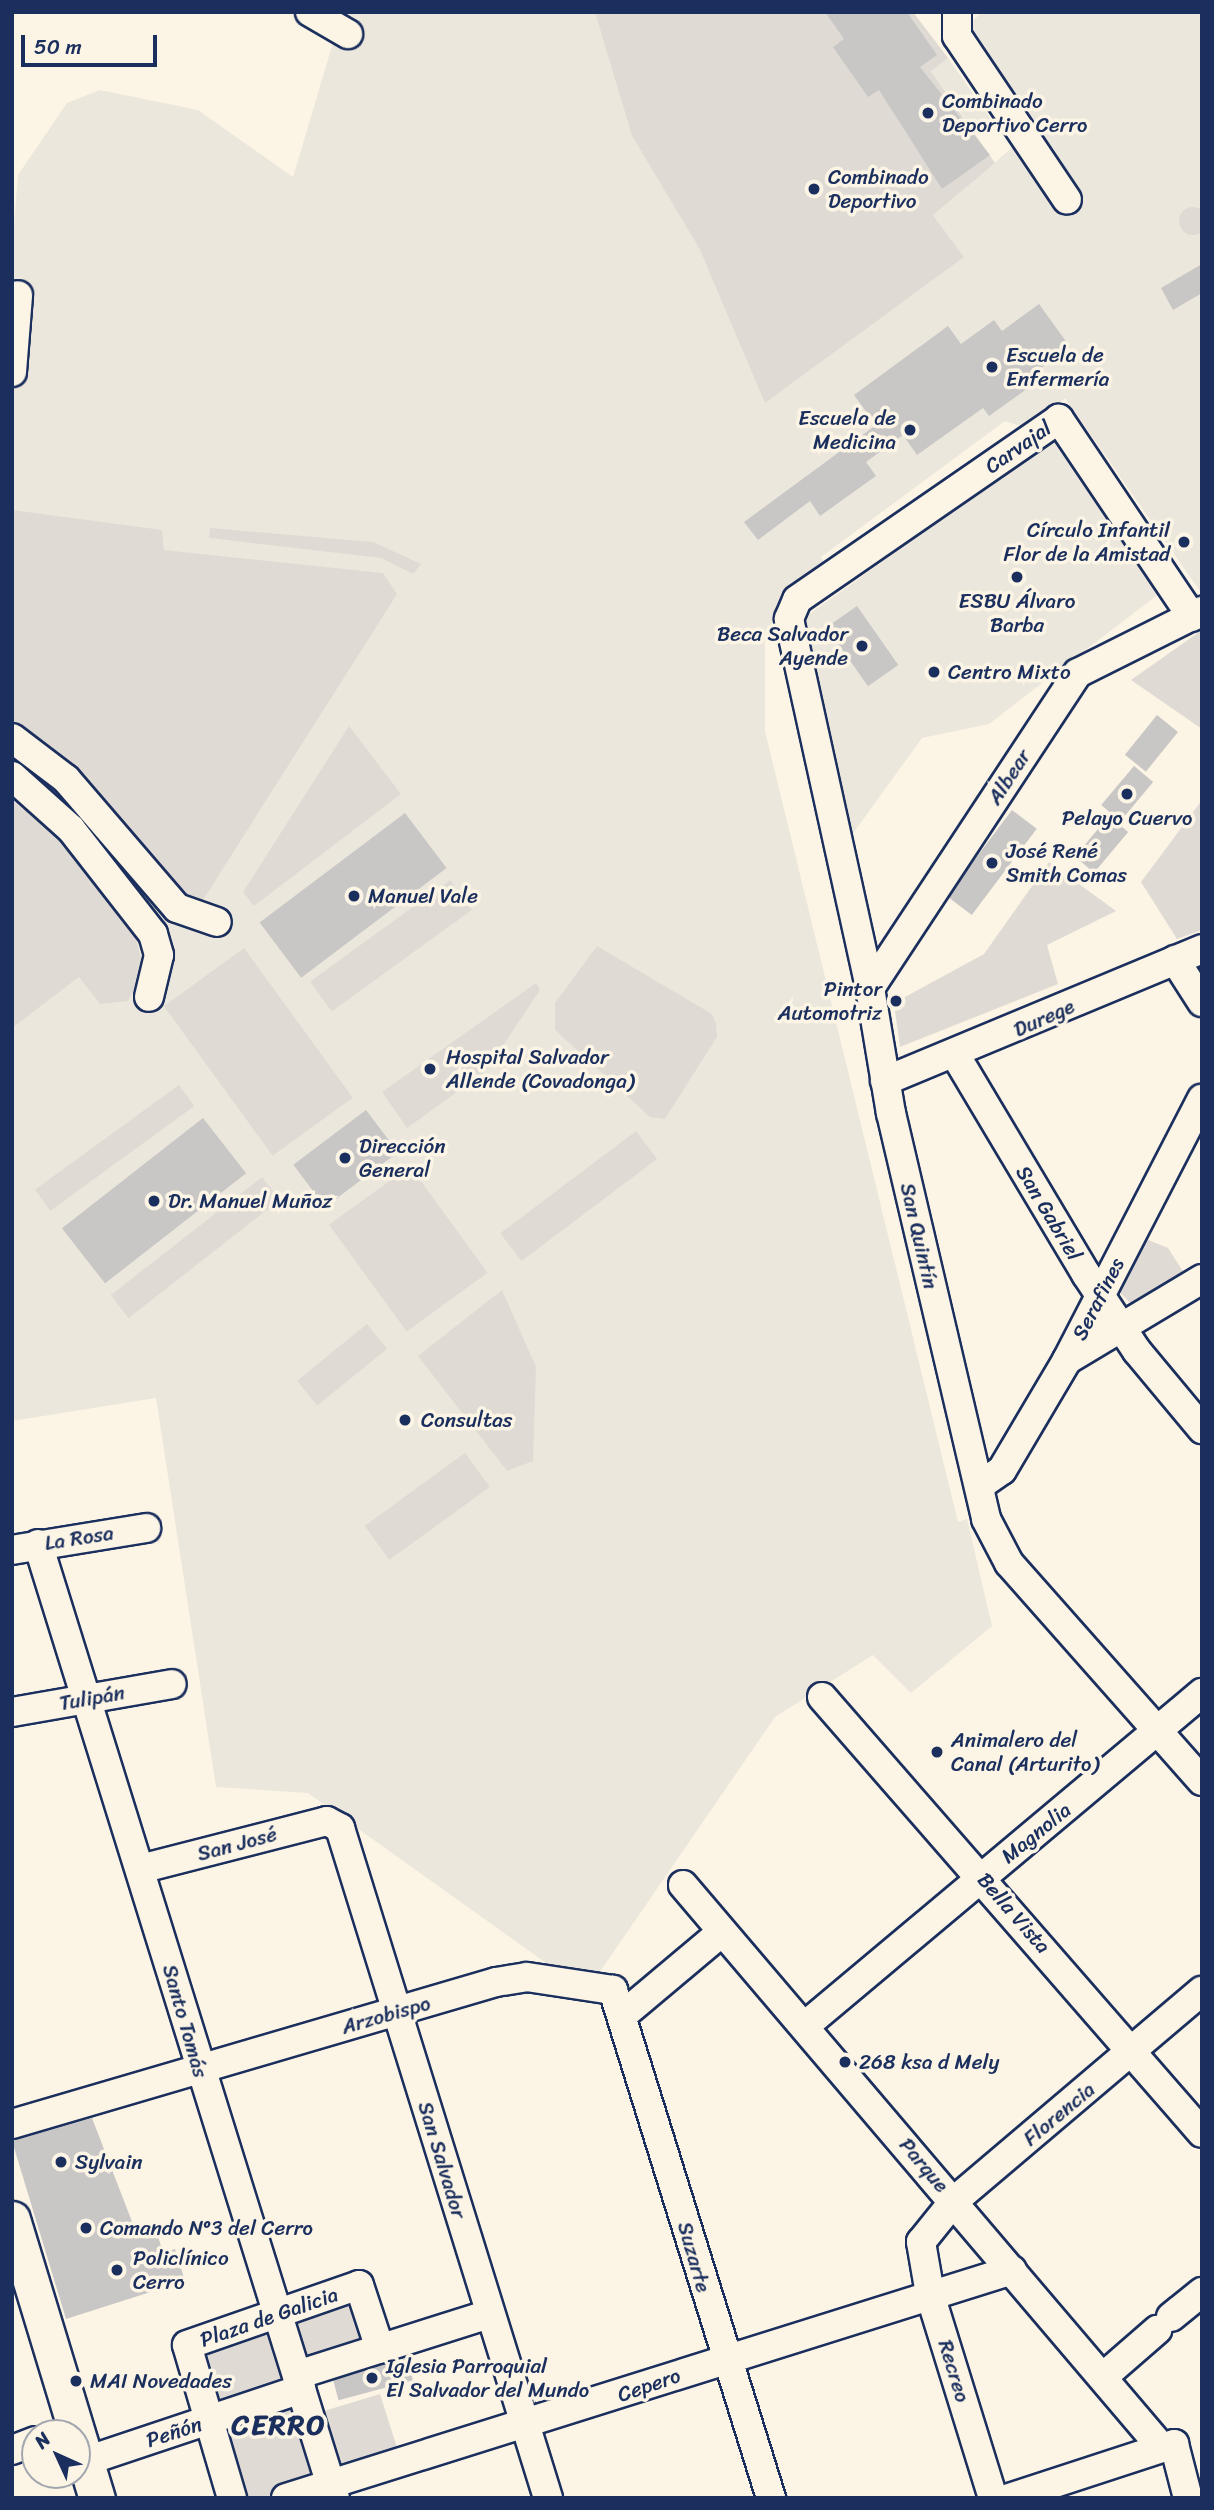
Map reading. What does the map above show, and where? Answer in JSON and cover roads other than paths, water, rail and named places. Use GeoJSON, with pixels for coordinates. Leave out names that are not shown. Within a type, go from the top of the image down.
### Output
{"type":"FeatureCollection","features":[{"type":"Feature","properties":{"kind":"main road"},"geometry":{"type":"LineString","coordinates":[[12,2219],[63,2419]]}},
{"type":"Feature","properties":{"kind":"main road"},"geometry":{"type":"LineString","coordinates":[[91,2478],[97,2498]]}},
{"type":"Feature","properties":{"kind":"street"},"geometry":{"type":"LineString","coordinates":[[310,12],[348,34]]}},
{"type":"Feature","properties":{"kind":"street"},"geometry":{"type":"LineString","coordinates":[[957,12],[957,36],[1067,200]]}},
{"type":"Feature","properties":{"kind":"street"},"geometry":{"type":"LineString","coordinates":[[12,372],[18,295]]}},
{"type":"Feature","properties":{"kind":"street","name":"Carvajal"},"geometry":{"type":"LineString","coordinates":[[789,619],[797,600],[1059,419],[1197,614]]}},
{"type":"Feature","properties":{"kind":"street","name":"Albear"},"geometry":{"type":"LineString","coordinates":[[870,988],[1078,673],[1197,614]]}},
{"type":"Feature","properties":{"kind":"street","name":"San Quintín"},"geometry":{"type":"LineString","coordinates":[[789,619],[870,988],[885,1081],[979,1486],[997,1546],[1202,1781]]}},
{"type":"Feature","properties":{"kind":"street"},"geometry":{"type":"LineString","coordinates":[[12,738],[66,779],[177,908],[217,922]]}},
{"type":"Feature","properties":{"kind":"street"},"geometry":{"type":"LineString","coordinates":[[12,776],[71,829],[153,934],[159,955],[149,997]]}},
{"type":"Feature","properties":{"kind":"street","name":"Durege"},"geometry":{"type":"LineString","coordinates":[[885,1081],[956,1056],[1202,949]]}},
{"type":"Feature","properties":{"kind":"street"},"geometry":{"type":"LineString","coordinates":[[1175,960],[1202,1002]]}},
{"type":"Feature","properties":{"kind":"street","name":"San Gabriel"},"geometry":{"type":"LineString","coordinates":[[956,1056],[1122,1325],[1202,1429]]}},
{"type":"Feature","properties":{"kind":"street","name":"Serafines"},"geometry":{"type":"LineString","coordinates":[[979,1486],[1002,1470],[1068,1360],[1202,1099]]}},
{"type":"Feature","properties":{"kind":"street"},"geometry":{"type":"LineString","coordinates":[[1068,1360],[1202,1279]]}},
{"type":"Feature","properties":{"kind":"street","name":"La Rosa"},"geometry":{"type":"LineString","coordinates":[[25,1547],[145,1528]]}},
{"type":"Feature","properties":{"kind":"street","name":"Santo Tomás"},"geometry":{"type":"LineString","coordinates":[[25,1547],[86,1698],[332,2491]]}},
{"type":"Feature","properties":{"kind":"street","name":"Tulipán"},"geometry":{"type":"LineString","coordinates":[[12,1712],[172,1684]]}},
{"type":"Feature","properties":{"kind":"street","name":"Magnolia"},"geometry":{"type":"LineString","coordinates":[[806,2025],[1202,1693]]}},
{"type":"Feature","properties":{"kind":"street","name":"Bella Vista"},"geometry":{"type":"LineString","coordinates":[[822,1697],[1097,2009],[1122,2061],[1202,2133]]}},
{"type":"Feature","properties":{"kind":"street","name":"San José"},"geometry":{"type":"LineString","coordinates":[[140,1869],[334,1823]]}},
{"type":"Feature","properties":{"kind":"street","name":"San Salvador"},"geometry":{"type":"LineString","coordinates":[[334,1823],[397,2012],[548,2498]]}},
{"type":"Feature","properties":{"kind":"street","name":"Parque"},"geometry":{"type":"LineString","coordinates":[[683,1885],[806,2025],[1162,2448],[1174,2444],[1188,2498]]}},
{"type":"Feature","properties":{"kind":"street"},"geometry":{"type":"LineString","coordinates":[[623,2015],[722,1932]]}},
{"type":"Feature","properties":{"kind":"street","name":"Arzobispo"},"geometry":{"type":"LineString","coordinates":[[12,2124],[527,1977],[613,1990],[623,2015]]}},
{"type":"Feature","properties":{"kind":"street","name":"Florencia"},"geometry":{"type":"LineString","coordinates":[[921,2242],[954,2201],[1202,1991]]}},
{"type":"Feature","properties":{"kind":"street","name":"Suzarte"},"geometry":{"type":"LineString","coordinates":[[623,2015],[724,2359],[771,2498]]}},
{"type":"Feature","properties":{"kind":"street","name":"Recreo"},"geometry":{"type":"LineString","coordinates":[[921,2242],[930,2294],[993,2498]]}},
{"type":"Feature","properties":{"kind":"street","name":"Cepero"},"geometry":{"type":"LineString","coordinates":[[286,2498],[332,2491],[724,2359],[1012,2270]]}},
{"type":"Feature","properties":{"kind":"street","name":"Plaza de Galicia"},"geometry":{"type":"LineString","coordinates":[[232,2498],[187,2345],[359,2286],[380,2349]]}},
{"type":"Feature","properties":{"kind":"street"},"geometry":{"type":"LineString","coordinates":[[1103,2377],[1202,2292]]}},
{"type":"Feature","properties":{"kind":"street","name":"Peñón"},"geometry":{"type":"LineString","coordinates":[[91,2459],[208,2421],[380,2349],[489,2315]]}},
{"type":"Feature","properties":{"kind":"street"},"geometry":{"type":"LineString","coordinates":[[1009,2498],[1162,2448]]}},
{"type":"Feature","properties":{"kind":"place","name":"Combinado Deportivo Cerro"},"geometry":{"type":"Point","coordinates":[928,113]}},
{"type":"Feature","properties":{"kind":"place","name":"Combinado Deportivo"},"geometry":{"type":"Point","coordinates":[814,189]}},
{"type":"Feature","properties":{"kind":"place","name":"Escuela de Enfermería"},"geometry":{"type":"Point","coordinates":[992,367]}},
{"type":"Feature","properties":{"kind":"place","name":"Escuela de Medicina"},"geometry":{"type":"Point","coordinates":[910,430]}},
{"type":"Feature","properties":{"kind":"place","name":"Círculo Infantil Flor de la Amistad"},"geometry":{"type":"Point","coordinates":[1184,542]}},
{"type":"Feature","properties":{"kind":"place","name":"ESBU Álvaro Barba"},"geometry":{"type":"Point","coordinates":[1017,577]}},
{"type":"Feature","properties":{"kind":"place","name":"Beca Salvador Ayende"},"geometry":{"type":"Point","coordinates":[862,646]}},
{"type":"Feature","properties":{"kind":"place","name":"Centro Mixto"},"geometry":{"type":"Point","coordinates":[934,672]}},
{"type":"Feature","properties":{"kind":"place","name":"Pelayo Cuervo"},"geometry":{"type":"Point","coordinates":[1127,794]}},
{"type":"Feature","properties":{"kind":"place","name":"José René Smith Comas"},"geometry":{"type":"Point","coordinates":[992,863]}},
{"type":"Feature","properties":{"kind":"place","name":"Manuel Vale"},"geometry":{"type":"Point","coordinates":[354,896]}},
{"type":"Feature","properties":{"kind":"place","name":"Pintor Automotriz"},"geometry":{"type":"Point","coordinates":[896,1001]}},
{"type":"Feature","properties":{"kind":"place","name":"Hospital Salvador Allende (Covadonga)"},"geometry":{"type":"Point","coordinates":[430,1069]}},
{"type":"Feature","properties":{"kind":"place","name":"Dirección General"},"geometry":{"type":"Point","coordinates":[345,1158]}},
{"type":"Feature","properties":{"kind":"place","name":"Dr. Manuel Muñoz"},"geometry":{"type":"Point","coordinates":[154,1201]}},
{"type":"Feature","properties":{"kind":"place","name":"Consultas"},"geometry":{"type":"Point","coordinates":[405,1420]}},
{"type":"Feature","properties":{"kind":"place","name":"Animalero del Canal (Arturito)"},"geometry":{"type":"Point","coordinates":[937,1752]}},
{"type":"Feature","properties":{"kind":"place","name":"268 ksa d Mely"},"geometry":{"type":"Point","coordinates":[845,2062]}},
{"type":"Feature","properties":{"kind":"place","name":"Sylvain"},"geometry":{"type":"Point","coordinates":[61,2162]}},
{"type":"Feature","properties":{"kind":"place","name":"Comando Nº3 del Cerro"},"geometry":{"type":"Point","coordinates":[86,2228]}},
{"type":"Feature","properties":{"kind":"place","name":"Policlínico Cerro"},"geometry":{"type":"Point","coordinates":[117,2270]}},
{"type":"Feature","properties":{"kind":"place","name":"Iglesia Parroquial El Salvador del Mundo"},"geometry":{"type":"Point","coordinates":[372,2378]}},
{"type":"Feature","properties":{"kind":"place","name":"MAI Novedades"},"geometry":{"type":"Point","coordinates":[76,2381]}},
{"type":"Feature","properties":{"kind":"district","name":"CERRO"},"geometry":{"type":"Point","coordinates":[279,2425]}}]}
